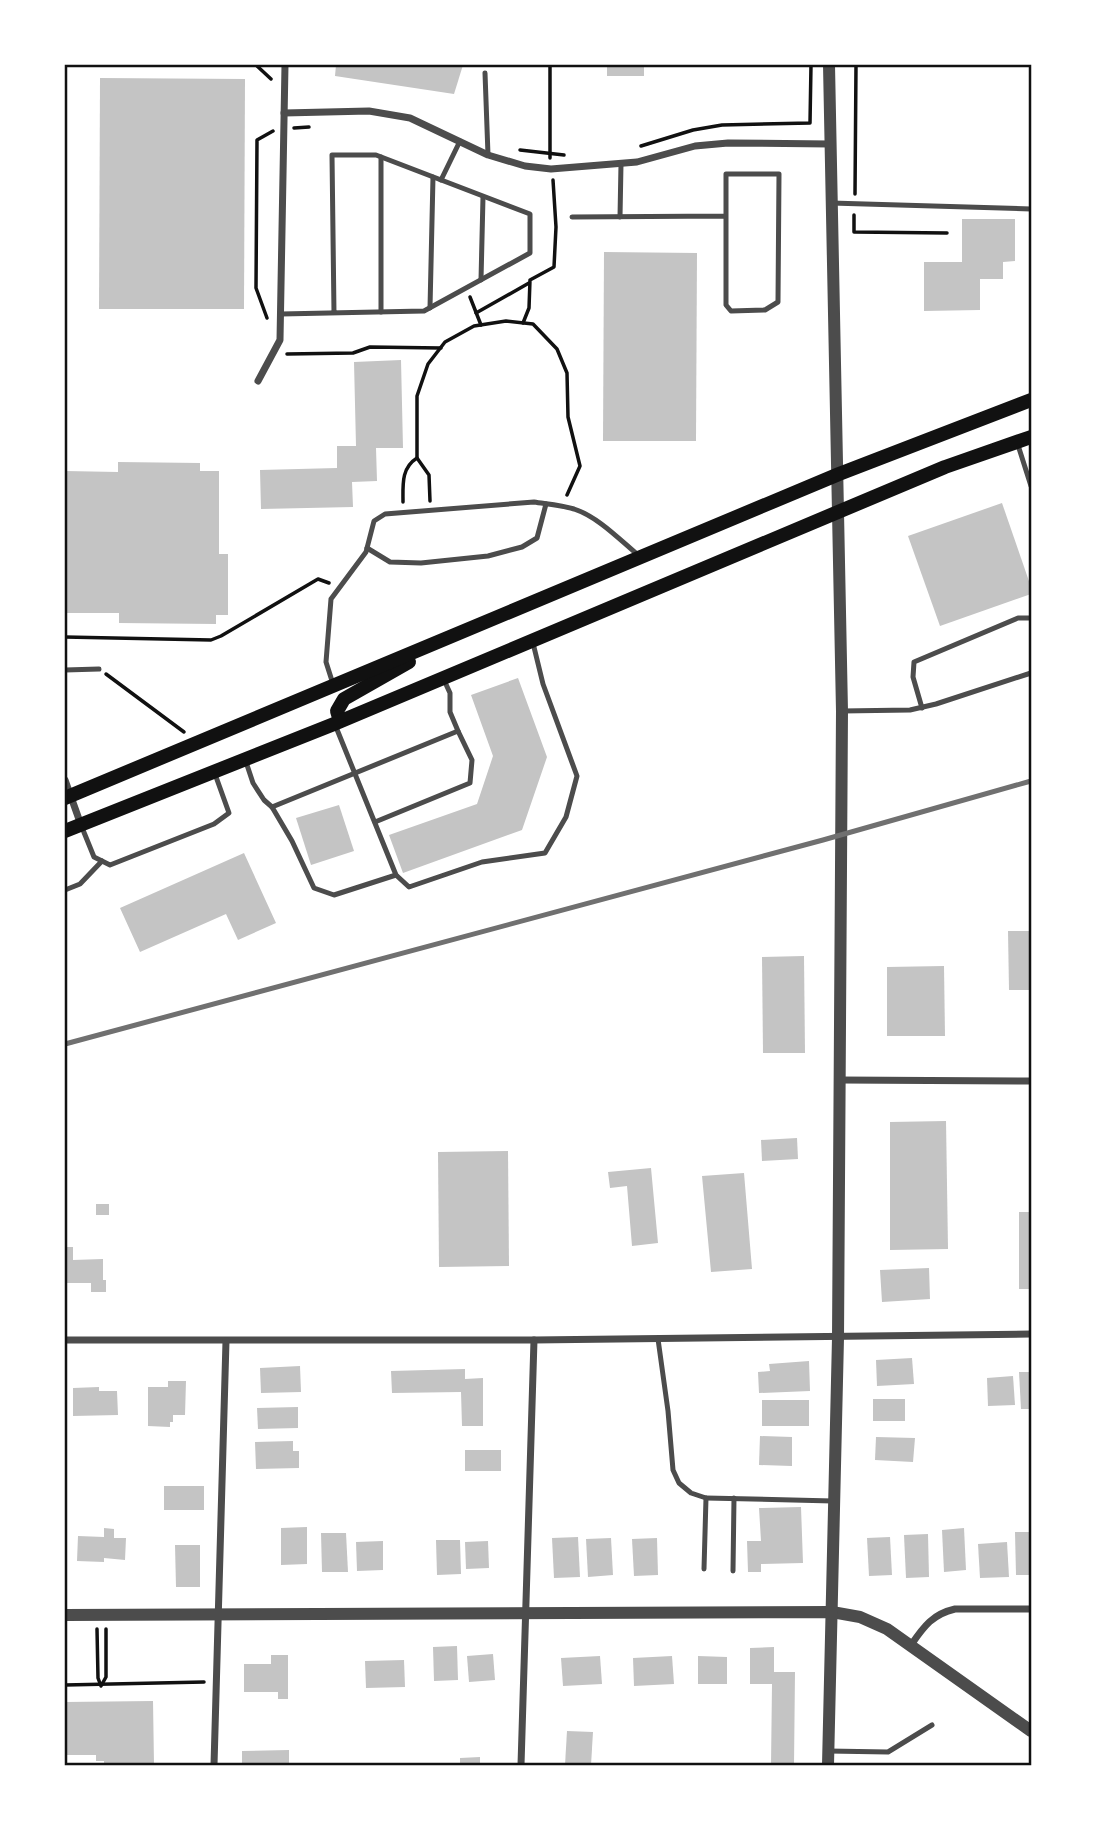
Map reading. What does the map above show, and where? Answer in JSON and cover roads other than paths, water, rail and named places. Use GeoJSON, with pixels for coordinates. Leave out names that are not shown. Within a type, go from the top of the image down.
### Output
{"type":"FeatureCollection","features":[{"type":"Feature","properties":{"kind":"main road"},"geometry":{"type":"LineString","coordinates":[[68,797],[839,474],[1031,400]]}},
{"type":"Feature","properties":{"kind":"main road"},"geometry":{"type":"LineString","coordinates":[[65,831],[337,722],[945,467],[1031,438]]}},
{"type":"Feature","properties":{"kind":"main road"},"geometry":{"type":"LineString","coordinates":[[337,722],[337,711],[344,699],[455,635]]}},
{"type":"Feature","properties":{"kind":"street"},"geometry":{"type":"LineString","coordinates":[[258,381],[280,340],[285,65]]}},
{"type":"Feature","properties":{"kind":"street"},"geometry":{"type":"LineString","coordinates":[[828,1765],[838,1338],[842,711],[829,65]]}},
{"type":"Feature","properties":{"kind":"street"},"geometry":{"type":"LineString","coordinates":[[284,113],[369,111],[410,118],[488,155],[525,166],[551,169],[637,162],[695,146],[728,143],[830,144]]}},
{"type":"Feature","properties":{"kind":"street"},"geometry":{"type":"LineString","coordinates":[[65,780],[68,797],[80,825]]}},
{"type":"Feature","properties":{"kind":"street"},"geometry":{"type":"LineString","coordinates":[[841,1080],[1031,1081]]}},
{"type":"Feature","properties":{"kind":"street"},"geometry":{"type":"LineString","coordinates":[[65,1340],[534,1340],[1031,1335]]}},
{"type":"Feature","properties":{"kind":"street"},"geometry":{"type":"LineString","coordinates":[[214,1765],[226,1340]]}},
{"type":"Feature","properties":{"kind":"street"},"geometry":{"type":"LineString","coordinates":[[521,1765],[534,1340]]}},
{"type":"Feature","properties":{"kind":"street"},"geometry":{"type":"LineString","coordinates":[[911,1645],[930,1619],[946,1611],[1031,1609]]}},
{"type":"Feature","properties":{"kind":"street"},"geometry":{"type":"LineString","coordinates":[[65,1615],[832,1612],[860,1617],[887,1629],[1031,1731]]}},
{"type":"Feature","properties":{"kind":"lane"},"geometry":{"type":"LineString","coordinates":[[485,73],[488,155]]}},
{"type":"Feature","properties":{"kind":"lane"},"geometry":{"type":"LineString","coordinates":[[441,180],[460,141]]}},
{"type":"Feature","properties":{"kind":"lane"},"geometry":{"type":"LineString","coordinates":[[281,314],[424,312],[530,253],[530,215],[382,157],[332,155],[334,313]]}},
{"type":"Feature","properties":{"kind":"lane"},"geometry":{"type":"LineString","coordinates":[[380,312],[382,157]]}},
{"type":"Feature","properties":{"kind":"lane"},"geometry":{"type":"LineString","coordinates":[[621,164],[621,217]]}},
{"type":"Feature","properties":{"kind":"lane"},"geometry":{"type":"LineString","coordinates":[[726,174],[779,174],[778,302],[765,310],[731,312],[726,305],[726,216],[726,174]]}},
{"type":"Feature","properties":{"kind":"lane"},"geometry":{"type":"LineString","coordinates":[[430,308],[433,177]]}},
{"type":"Feature","properties":{"kind":"lane"},"geometry":{"type":"LineString","coordinates":[[481,280],[483,197]]}},
{"type":"Feature","properties":{"kind":"lane"},"geometry":{"type":"LineString","coordinates":[[831,203],[1031,209]]}},
{"type":"Feature","properties":{"kind":"lane"},"geometry":{"type":"LineString","coordinates":[[572,217],[726,216]]}},
{"type":"Feature","properties":{"kind":"lane"},"geometry":{"type":"LineString","coordinates":[[1017,442],[1031,486]]}},
{"type":"Feature","properties":{"kind":"lane"},"geometry":{"type":"LineString","coordinates":[[334,686],[326,662],[331,599],[367,548],[374,521],[385,514],[534,502],[562,506],[575,509],[604,526],[640,557]]}},
{"type":"Feature","properties":{"kind":"lane"},"geometry":{"type":"LineString","coordinates":[[367,548],[390,562],[421,563],[488,556],[522,547],[537,538],[546,504]]}},
{"type":"Feature","properties":{"kind":"lane"},"geometry":{"type":"LineString","coordinates":[[922,708],[913,677],[914,662],[1018,618],[1031,618]]}},
{"type":"Feature","properties":{"kind":"lane"},"geometry":{"type":"LineString","coordinates":[[337,722],[397,875],[409,887],[482,862],[545,853],[566,817],[577,776],[543,684],[532,641]]}},
{"type":"Feature","properties":{"kind":"lane"},"geometry":{"type":"LineString","coordinates":[[65,670],[99,669]]}},
{"type":"Feature","properties":{"kind":"lane"},"geometry":{"type":"LineString","coordinates":[[842,711],[922,708],[1031,673]]}},
{"type":"Feature","properties":{"kind":"lane"},"geometry":{"type":"LineString","coordinates":[[374,822],[470,783],[472,760],[450,712],[450,693],[443,678]]}},
{"type":"Feature","properties":{"kind":"lane"},"geometry":{"type":"LineString","coordinates":[[272,807],[458,731]]}},
{"type":"Feature","properties":{"kind":"lane"},"geometry":{"type":"LineString","coordinates":[[245,759],[253,783],[272,807],[292,841],[314,888],[334,895],[397,875]]}},
{"type":"Feature","properties":{"kind":"lane"},"geometry":{"type":"LineString","coordinates":[[80,825],[94,857],[110,865],[214,824],[229,813],[214,771]]}},
{"type":"Feature","properties":{"kind":"lane"},"geometry":{"type":"LineString","coordinates":[[65,890],[80,884],[103,861]]}},
{"type":"Feature","properties":{"kind":"lane"},"geometry":{"type":"LineString","coordinates":[[658,1339],[673,1470],[679,1483],[691,1493],[706,1498],[835,1501]]}},
{"type":"Feature","properties":{"kind":"lane"},"geometry":{"type":"LineString","coordinates":[[704,1569],[706,1498]]}},
{"type":"Feature","properties":{"kind":"lane"},"geometry":{"type":"LineString","coordinates":[[733,1571],[734,1498]]}},
{"type":"Feature","properties":{"kind":"lane"},"geometry":{"type":"LineString","coordinates":[[828,1751],[888,1752],[932,1726]]}},
{"type":"Feature","properties":{"kind":"railway"},"geometry":{"type":"LineString","coordinates":[[65,1044],[823,840],[1031,781]]}}]}
